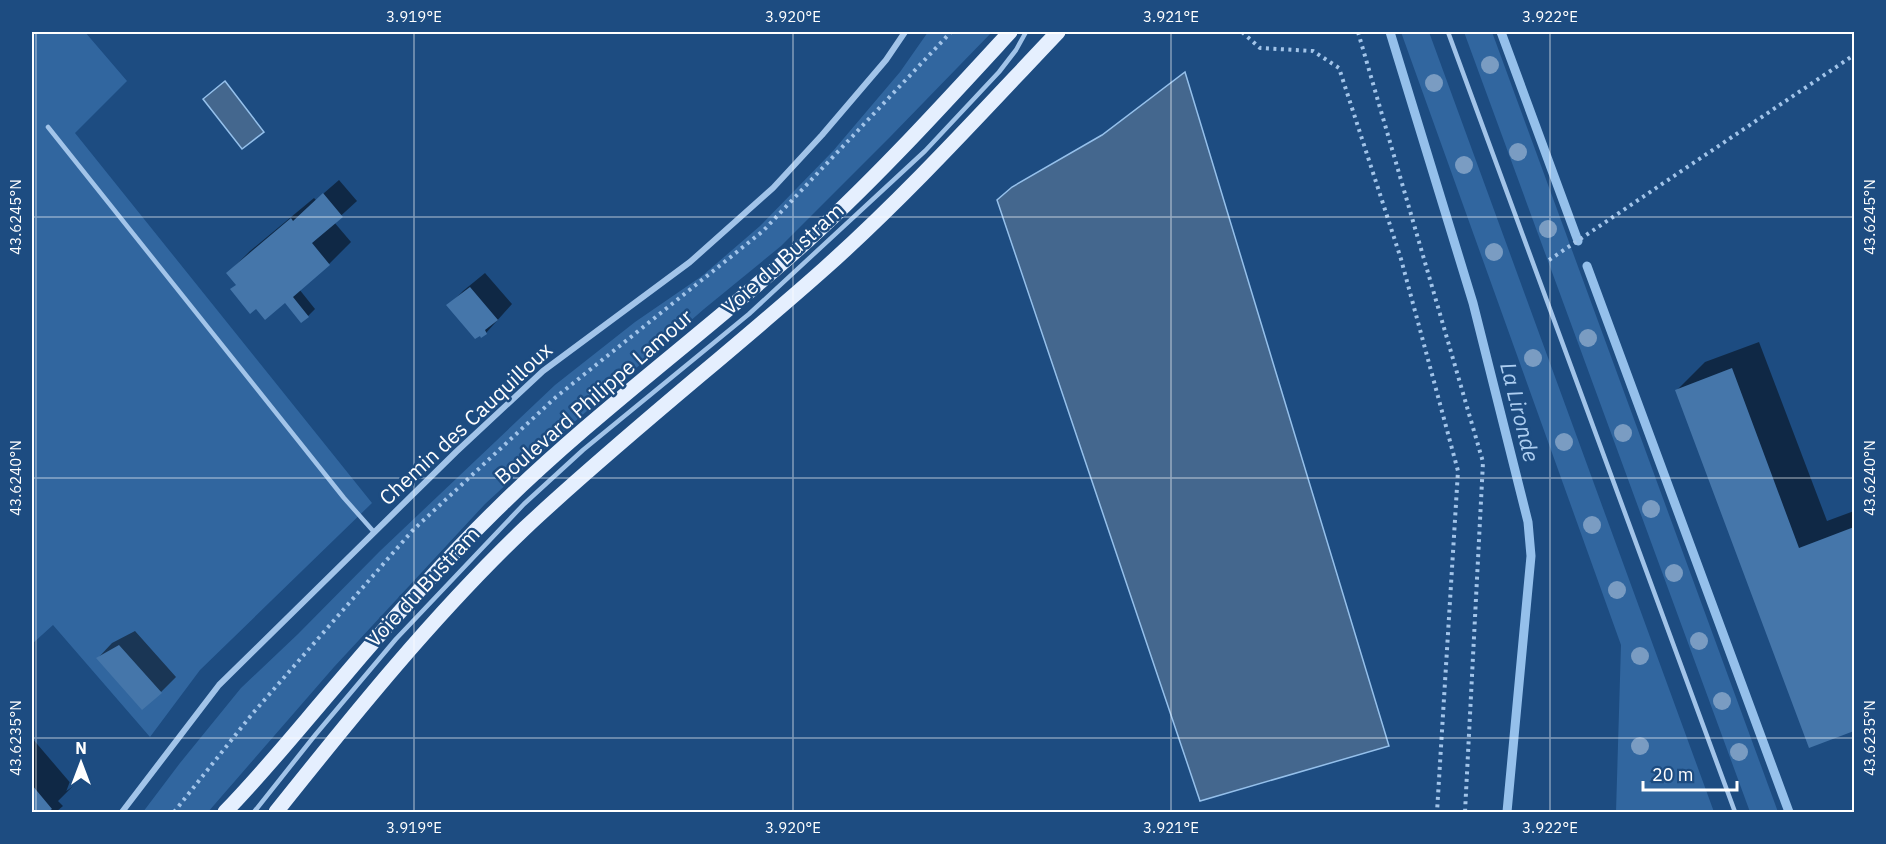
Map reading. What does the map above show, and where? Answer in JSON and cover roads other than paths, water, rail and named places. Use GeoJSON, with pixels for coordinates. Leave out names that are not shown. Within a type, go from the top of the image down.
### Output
{"type":"FeatureCollection","features":[{"type":"Feature","properties":{"kind":"main road","name":"Boulevard Philippe Lamour"},"geometry":{"type":"LineString","coordinates":[[225,813],[361,656],[496,510],[573,439],[797,250],[868,182],[1010,32]]}},
{"type":"Feature","properties":{"kind":"main road"},"geometry":{"type":"LineString","coordinates":[[276,813],[374,690],[524,529],[824,268],[899,199],[1058,32]]}},
{"type":"Feature","properties":{"kind":"street","name":"Chemin des Cauquilloux"},"geometry":{"type":"LineString","coordinates":[[122,813],[219,685],[456,452],[543,370],[690,262],[773,188],[886,60],[905,32]]}},
{"type":"Feature","properties":{"kind":"lane","name":"Voie du Bustram"},"geometry":{"type":"LineString","coordinates":[[254,813],[316,734],[396,639],[524,504],[583,450],[748,314],[925,151],[999,72],[1026,32]]}},
{"type":"Feature","properties":{"kind":"lane"},"geometry":{"type":"LineString","coordinates":[[1039,52],[1049,32]]}},
{"type":"Feature","properties":{"kind":"lane"},"geometry":{"type":"LineString","coordinates":[[1448,32],[1735,813]]}},
{"type":"Feature","properties":{"kind":"lane"},"geometry":{"type":"LineString","coordinates":[[48,127],[337,489],[374,532]]}},
{"type":"Feature","properties":{"kind":"waterway","name":"La Lironde"},"geometry":{"type":"LineString","coordinates":[[1390,32],[1473,303],[1528,522],[1531,556],[1507,812]]}},
{"type":"Feature","properties":{"kind":"waterway"},"geometry":{"type":"LineString","coordinates":[[1501,32],[1578,241]]}},
{"type":"Feature","properties":{"kind":"waterway"},"geometry":{"type":"LineString","coordinates":[[1587,266],[1789,812]]}}]}
